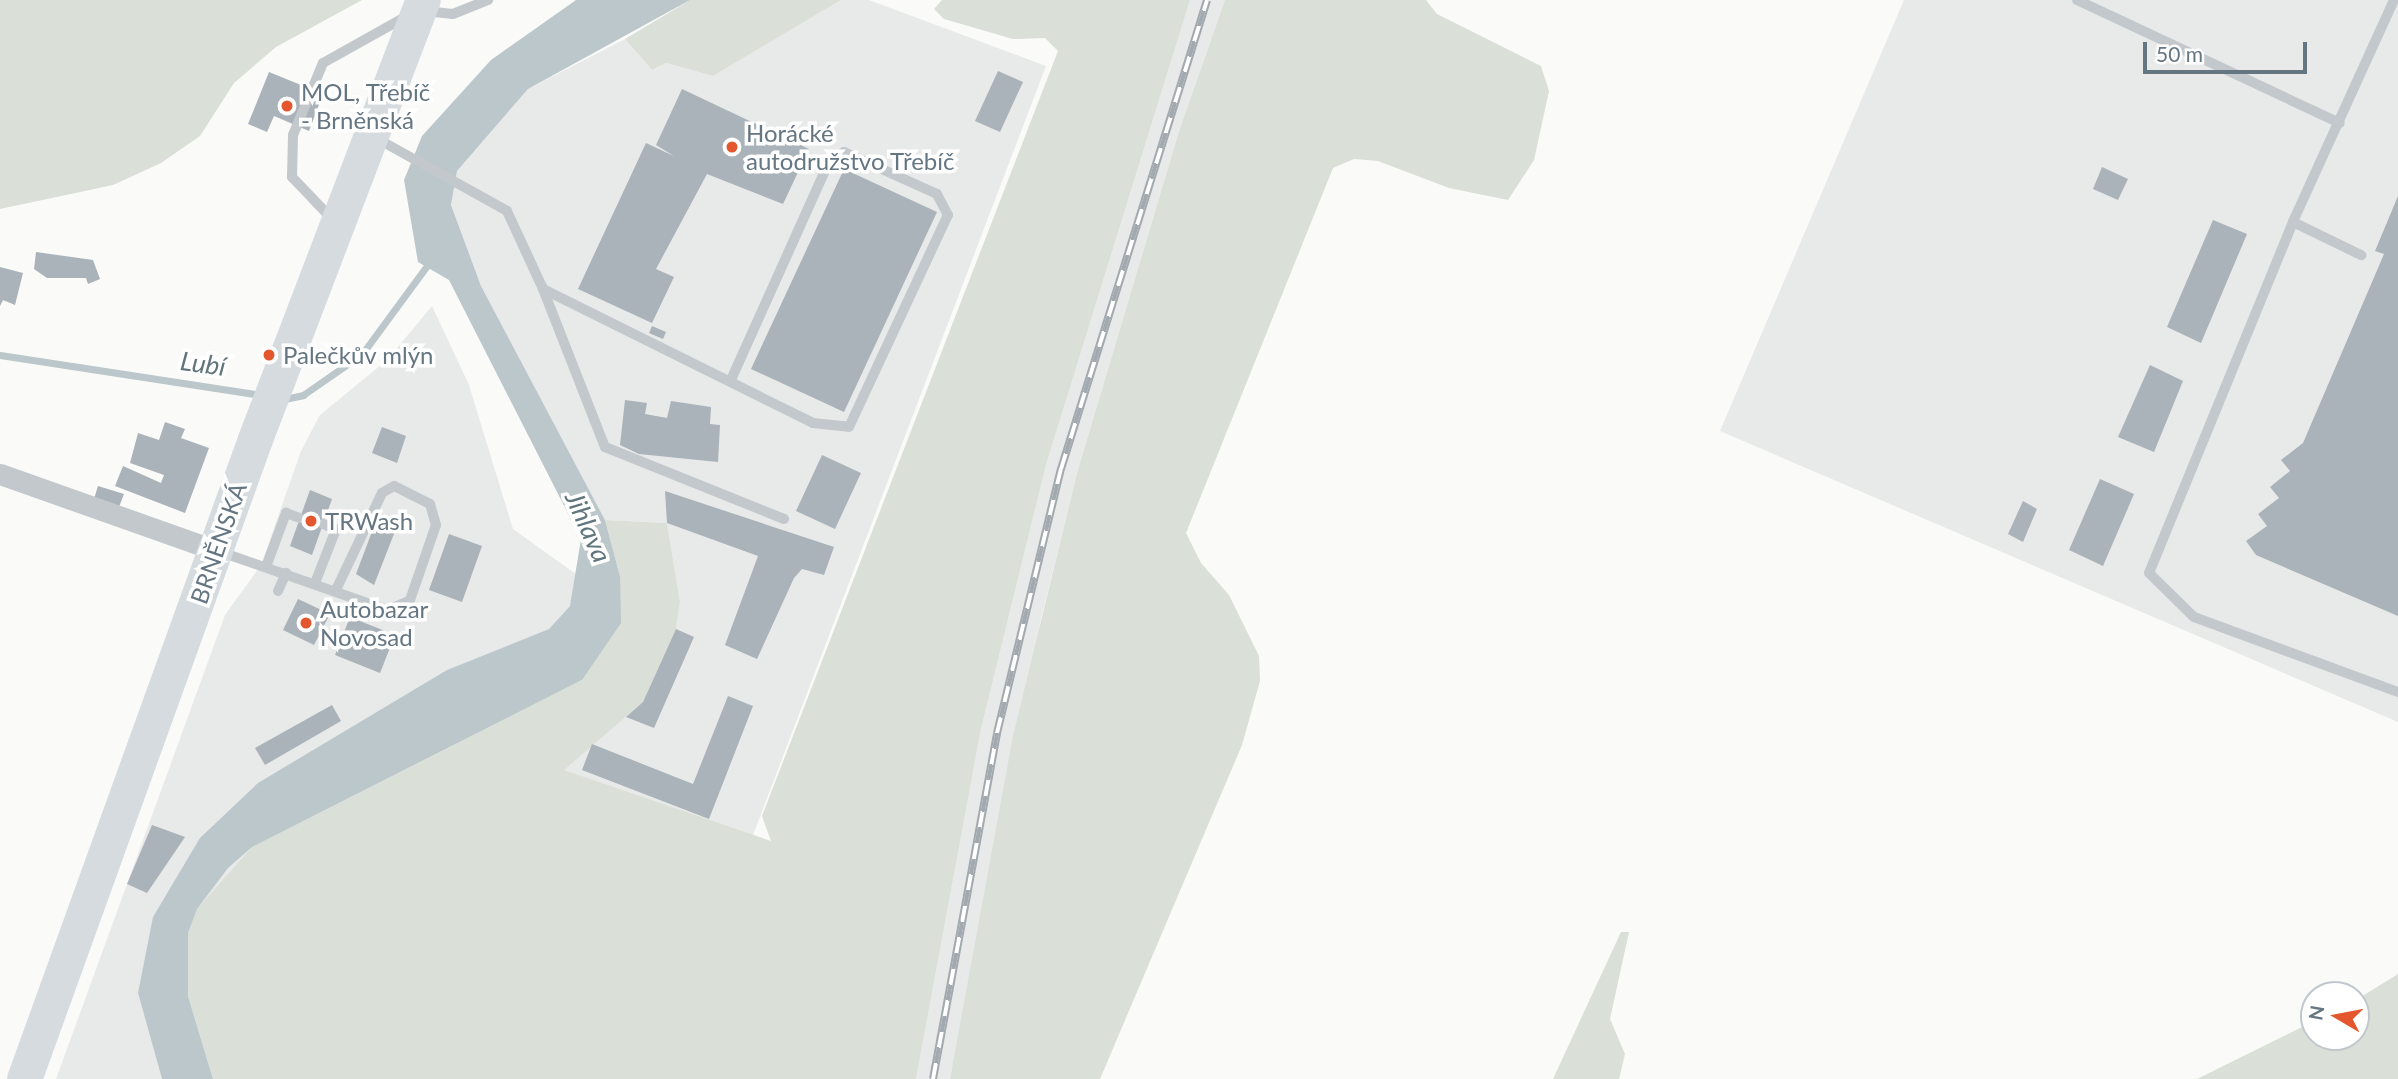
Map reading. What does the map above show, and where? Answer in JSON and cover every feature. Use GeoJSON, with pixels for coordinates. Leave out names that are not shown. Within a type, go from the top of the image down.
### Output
{"type":"FeatureCollection","features":[{"type":"Feature","properties":{"kind":"main road","name":"BRNĚNSKÁ"},"geometry":{"type":"LineString","coordinates":[[24,1079],[255,439],[374,136],[421,5]]}},
{"type":"Feature","properties":{"kind":"street"},"geometry":{"type":"LineString","coordinates":[[0,474],[215,550]]}},
{"type":"Feature","properties":{"kind":"lane"},"geometry":{"type":"LineString","coordinates":[[338,226],[292,177],[293,135],[323,63],[421,5],[446,14],[469,4],[488,0]]}},
{"type":"Feature","properties":{"kind":"lane"},"geometry":{"type":"LineString","coordinates":[[2077,0],[2340,123]]}},
{"type":"Feature","properties":{"kind":"lane"},"geometry":{"type":"LineString","coordinates":[[2394,0],[2293,222],[2149,573],[2194,617],[2398,692]]}},
{"type":"Feature","properties":{"kind":"lane"},"geometry":{"type":"LineString","coordinates":[[374,136],[478,191],[507,211],[543,289],[605,447],[784,519]]}},
{"type":"Feature","properties":{"kind":"lane"},"geometry":{"type":"LineString","coordinates":[[543,289],[732,378],[747,392],[813,423],[849,427],[948,215],[937,194],[844,152],[828,164],[732,378]]}},
{"type":"Feature","properties":{"kind":"lane"},"geometry":{"type":"LineString","coordinates":[[2293,222],[2361,255]]}},
{"type":"Feature","properties":{"kind":"lane"},"geometry":{"type":"LineString","coordinates":[[215,550],[388,610],[410,600],[436,525],[430,504],[394,485],[382,493],[336,590]]}},
{"type":"Feature","properties":{"kind":"lane"},"geometry":{"type":"LineString","coordinates":[[266,567],[286,513],[300,518]]}},
{"type":"Feature","properties":{"kind":"lane"},"geometry":{"type":"LineString","coordinates":[[315,583],[336,530],[323,524]]}},
{"type":"Feature","properties":{"kind":"lane"},"geometry":{"type":"LineString","coordinates":[[278,591],[286,573]]}},
{"type":"Feature","properties":{"kind":"shaded area"},"geometry":{"type":"Polygon","coordinates":[[[0,0],[362,0],[276,47],[234,83],[200,136],[161,163],[113,185],[0,209],[0,0]]]}},
{"type":"Feature","properties":{"kind":"shaded area"},"geometry":{"type":"Polygon","coordinates":[[[690,0],[841,0],[713,76],[666,63],[652,70],[625,39],[690,0]]]}},
{"type":"Feature","properties":{"kind":"shaded area","name":"Palečkův mlýn"},"geometry":{"type":"Polygon","coordinates":[[[841,0],[869,0],[1046,66],[753,835],[563,770],[643,702],[676,629],[680,602],[667,523],[605,520],[481,286],[451,205],[457,171],[528,89],[625,39],[652,70],[666,63],[713,76],[841,0]]]}},
{"type":"Feature","properties":{"kind":"shaded area"},"geometry":{"type":"Polygon","coordinates":[[[942,0],[1190,0],[1046,465],[981,729],[916,1079],[213,1079],[188,996],[188,933],[197,909],[252,847],[582,680],[620,576],[605,520],[667,523],[680,602],[676,629],[643,702],[564,770],[771,841],[762,816],[1058,51],[1045,38],[1013,39],[944,19],[934,9],[942,0]]]}},
{"type":"Feature","properties":{"kind":"shaded area"},"geometry":{"type":"Polygon","coordinates":[[[1190,0],[1225,0],[1180,128],[1077,473],[1041,619],[950,1079],[916,1079],[981,729],[1046,465],[1190,0]]]}},
{"type":"Feature","properties":{"kind":"shaded area"},"geometry":{"type":"Polygon","coordinates":[[[1225,0],[1426,0],[1437,14],[1541,66],[1549,91],[1534,160],[1508,200],[1449,188],[1378,161],[1354,159],[1333,168],[1186,533],[1201,563],[1229,595],[1259,656],[1260,681],[1242,745],[1100,1079],[950,1079],[1013,736],[1077,473],[1180,128],[1225,0]]]}},
{"type":"Feature","properties":{"kind":"shaded area"},"geometry":{"type":"Polygon","coordinates":[[[1904,0],[2398,0],[2398,722],[1720,431],[1904,0]]]}},
{"type":"Feature","properties":{"kind":"shaded area"},"geometry":{"type":"Polygon","coordinates":[[[432,306],[469,385],[513,529],[580,577],[570,606],[549,629],[447,670],[138,993],[162,1079],[56,1079],[225,615],[261,565],[301,451],[320,415],[387,360],[432,306]]]}},
{"type":"Feature","properties":{"kind":"shaded area"},"geometry":{"type":"Polygon","coordinates":[[[1621,932],[1629,932],[1610,1019],[1625,1054],[1619,1079],[1553,1079],[1621,932]]]}},
{"type":"Feature","properties":{"kind":"shaded area"},"geometry":{"type":"Polygon","coordinates":[[[2398,974],[2398,1079],[2197,1079],[2300,1028],[2300,1051],[2370,1051],[2370,991],[2398,974]]]}},
{"type":"Feature","properties":{"kind":"water","name":"Jihlava"},"geometry":{"type":"Polygon","coordinates":[[[576,0],[690,0],[528,89],[457,171],[451,205],[481,286],[605,520],[620,576],[621,623],[582,680],[252,847],[228,868],[197,909],[188,933],[188,996],[213,1079],[162,1079],[138,993],[153,917],[200,838],[258,783],[447,670],[549,629],[570,606],[581,539],[449,280],[418,262],[404,180],[422,136],[491,60],[576,0]]]}},
{"type":"Feature","properties":{"kind":"building"},"geometry":{"type":"Polygon","coordinates":[[[998,71],[1023,82],[1000,132],[975,121],[998,71]]]}},
{"type":"Feature","properties":{"kind":"building"},"geometry":{"type":"Polygon","coordinates":[[[269,72],[323,94],[309,131],[274,116],[267,132],[248,124],[269,72]]]}},
{"type":"Feature","properties":{"kind":"building"},"geometry":{"type":"Polygon","coordinates":[[[682,89],[809,149],[783,204],[707,174],[656,269],[674,277],[652,323],[578,289],[646,143],[674,156],[656,145],[682,89]]]}},
{"type":"Feature","properties":{"kind":"building"},"geometry":{"type":"Polygon","coordinates":[[[2102,167],[2128,179],[2118,200],[2093,189],[2102,167]]]}},
{"type":"Feature","properties":{"kind":"building"},"geometry":{"type":"Polygon","coordinates":[[[844,169],[937,212],[844,412],[751,369],[844,169]]]}},
{"type":"Feature","properties":{"kind":"building"},"geometry":{"type":"Polygon","coordinates":[[[2398,196],[2398,616],[2256,555],[2246,541],[2267,526],[2258,514],[2279,498],[2270,487],[2290,471],[2281,460],[2303,443],[2384,254],[2375,251],[2398,196]]]}},
{"type":"Feature","properties":{"kind":"building"},"geometry":{"type":"Polygon","coordinates":[[[2213,220],[2247,234],[2201,343],[2167,327],[2213,220]]]}},
{"type":"Feature","properties":{"kind":"building"},"geometry":{"type":"Polygon","coordinates":[[[36,252],[93,260],[100,279],[88,284],[86,278],[47,278],[34,269],[36,252]]]}},
{"type":"Feature","properties":{"kind":"building"},"geometry":{"type":"Polygon","coordinates":[[[0,267],[23,273],[15,305],[3,300],[0,306],[0,267]]]}},
{"type":"Feature","properties":{"kind":"building"},"geometry":{"type":"Polygon","coordinates":[[[652,326],[666,332],[663,339],[649,333],[652,326]]]}},
{"type":"Feature","properties":{"kind":"building"},"geometry":{"type":"Polygon","coordinates":[[[2150,365],[2183,381],[2154,452],[2118,437],[2150,365]]]}},
{"type":"Feature","properties":{"kind":"building"},"geometry":{"type":"Polygon","coordinates":[[[625,400],[647,403],[645,414],[667,418],[671,401],[711,407],[710,424],[720,425],[718,462],[639,454],[620,445],[625,400]]]}},
{"type":"Feature","properties":{"kind":"building"},"geometry":{"type":"Polygon","coordinates":[[[165,422],[185,429],[181,438],[209,448],[185,513],[115,486],[123,466],[161,483],[164,475],[130,463],[138,433],[159,440],[165,422]]]}},
{"type":"Feature","properties":{"kind":"building"},"geometry":{"type":"Polygon","coordinates":[[[382,427],[406,436],[397,463],[372,453],[382,427]]]}},
{"type":"Feature","properties":{"kind":"building"},"geometry":{"type":"Polygon","coordinates":[[[822,455],[861,473],[835,529],[796,511],[822,455]]]}},
{"type":"Feature","properties":{"kind":"building"},"geometry":{"type":"Polygon","coordinates":[[[2100,479],[2134,494],[2103,566],[2069,550],[2100,479]]]}},
{"type":"Feature","properties":{"kind":"building"},"geometry":{"type":"Polygon","coordinates":[[[98,486],[124,494],[119,507],[94,499],[98,486]]]}},
{"type":"Feature","properties":{"kind":"building","name":"TRWash"},"geometry":{"type":"Polygon","coordinates":[[[310,490],[332,499],[312,555],[290,546],[310,490]]]}},
{"type":"Feature","properties":{"kind":"building"},"geometry":{"type":"Polygon","coordinates":[[[665,491],[834,547],[824,575],[802,569],[794,578],[757,659],[725,645],[758,556],[667,523],[665,491]]]}},
{"type":"Feature","properties":{"kind":"building"},"geometry":{"type":"Polygon","coordinates":[[[2023,501],[2037,509],[2023,542],[2008,534],[2023,501]]]}},
{"type":"Feature","properties":{"kind":"building"},"geometry":{"type":"Polygon","coordinates":[[[379,513],[399,521],[374,585],[356,574],[379,513]]]}},
{"type":"Feature","properties":{"kind":"building"},"geometry":{"type":"Polygon","coordinates":[[[449,534],[482,546],[462,602],[429,590],[449,534]]]}},
{"type":"Feature","properties":{"kind":"building","name":"Autobazar Novosad"},"geometry":{"type":"Polygon","coordinates":[[[298,599],[330,614],[314,645],[283,630],[298,599]]]}},
{"type":"Feature","properties":{"kind":"building"},"geometry":{"type":"Polygon","coordinates":[[[350,617],[395,635],[380,673],[335,655],[350,617]]]}},
{"type":"Feature","properties":{"kind":"building"},"geometry":{"type":"Polygon","coordinates":[[[676,629],[694,637],[654,728],[626,717],[643,702],[676,629]]]}},
{"type":"Feature","properties":{"kind":"building"},"geometry":{"type":"Polygon","coordinates":[[[728,696],[753,706],[709,819],[582,770],[592,744],[693,784],[728,696]]]}},
{"type":"Feature","properties":{"kind":"building"},"geometry":{"type":"Polygon","coordinates":[[[332,705],[341,721],[265,765],[255,748],[332,705]]]}},
{"type":"Feature","properties":{"kind":"building"},"geometry":{"type":"Polygon","coordinates":[[[152,825],[185,837],[147,893],[127,884],[152,825]]]}},
{"type":"Feature","properties":{"kind":"waterway","name":"Lubí"},"geometry":{"type":"LineString","coordinates":[[280,400],[303,395],[362,354],[431,260]]}},
{"type":"Feature","properties":{"kind":"waterway","name":"Lubí"},"geometry":{"type":"LineString","coordinates":[[0,355],[262,395]]}},
{"type":"Feature","properties":{"kind":"railway"},"geometry":{"type":"LineString","coordinates":[[933,1079],[997,733],[1061,469],[1207,0]]}},
{"type":"Feature","properties":{"kind":"place","name":"MOL, Třebíč - Brněnská"},"geometry":{"type":"Point","coordinates":[287,106]}},
{"type":"Feature","properties":{"kind":"place","name":"Horácké autodružstvo Třebíč"},"geometry":{"type":"Point","coordinates":[732,147]}},
{"type":"Feature","properties":{"kind":"place","name":"Palečkův mlýn"},"geometry":{"type":"Point","coordinates":[269,355]}},
{"type":"Feature","properties":{"kind":"place","name":"TRWash"},"geometry":{"type":"Point","coordinates":[311,521]}},
{"type":"Feature","properties":{"kind":"place","name":"Autobazar Novosad"},"geometry":{"type":"Point","coordinates":[306,623]}}]}
